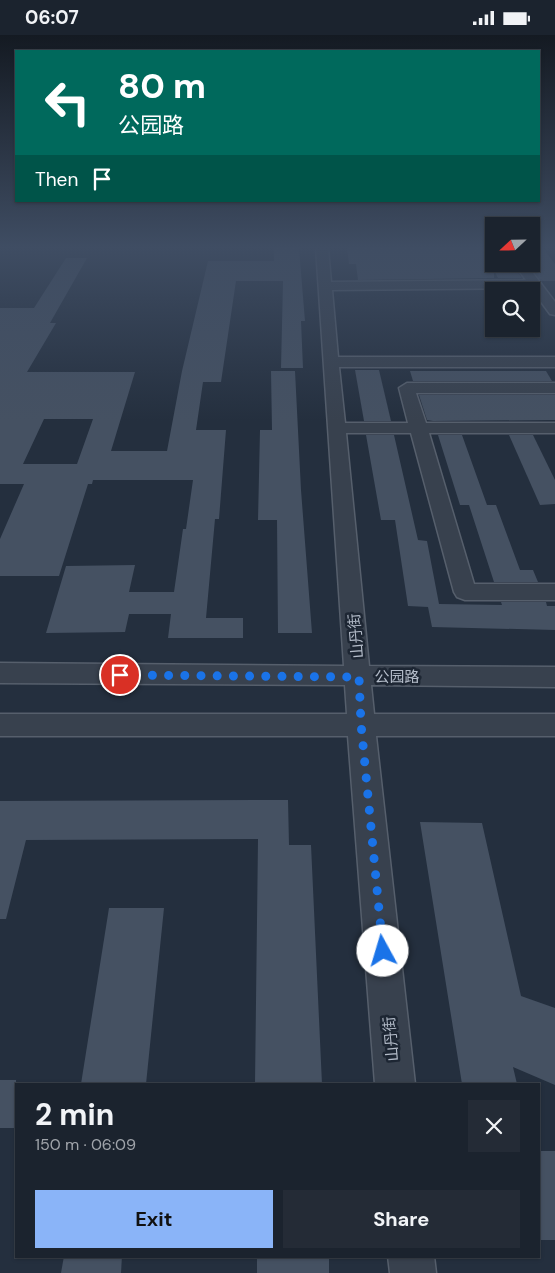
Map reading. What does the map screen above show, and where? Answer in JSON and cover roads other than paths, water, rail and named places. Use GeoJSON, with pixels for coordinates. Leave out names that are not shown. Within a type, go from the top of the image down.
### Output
{"type":"FeatureCollection","features":[{"type":"Feature","properties":{"kind":"street","name":"山丹街"},"geometry":{"type":"LineString","coordinates":[[328,306],[359,677],[361,724],[395,1083]]}},
{"type":"Feature","properties":{"kind":"street"},"geometry":{"type":"LineString","coordinates":[[332,362],[555,362]]}},
{"type":"Feature","properties":{"kind":"street"},"geometry":{"type":"LineString","coordinates":[[555,388],[407,388],[465,592],[555,592]]}},
{"type":"Feature","properties":{"kind":"street"},"geometry":{"type":"LineString","coordinates":[[338,428],[555,428]]}},
{"type":"Feature","properties":{"kind":"street","name":"公园路"},"geometry":{"type":"LineString","coordinates":[[0,673],[555,677]]}},
{"type":"Feature","properties":{"kind":"street"},"geometry":{"type":"LineString","coordinates":[[0,725],[555,725]]}},
{"type":"Feature","properties":{"kind":"street"},"geometry":{"type":"LineString","coordinates":[[411,1258],[413,1273]]}}]}
